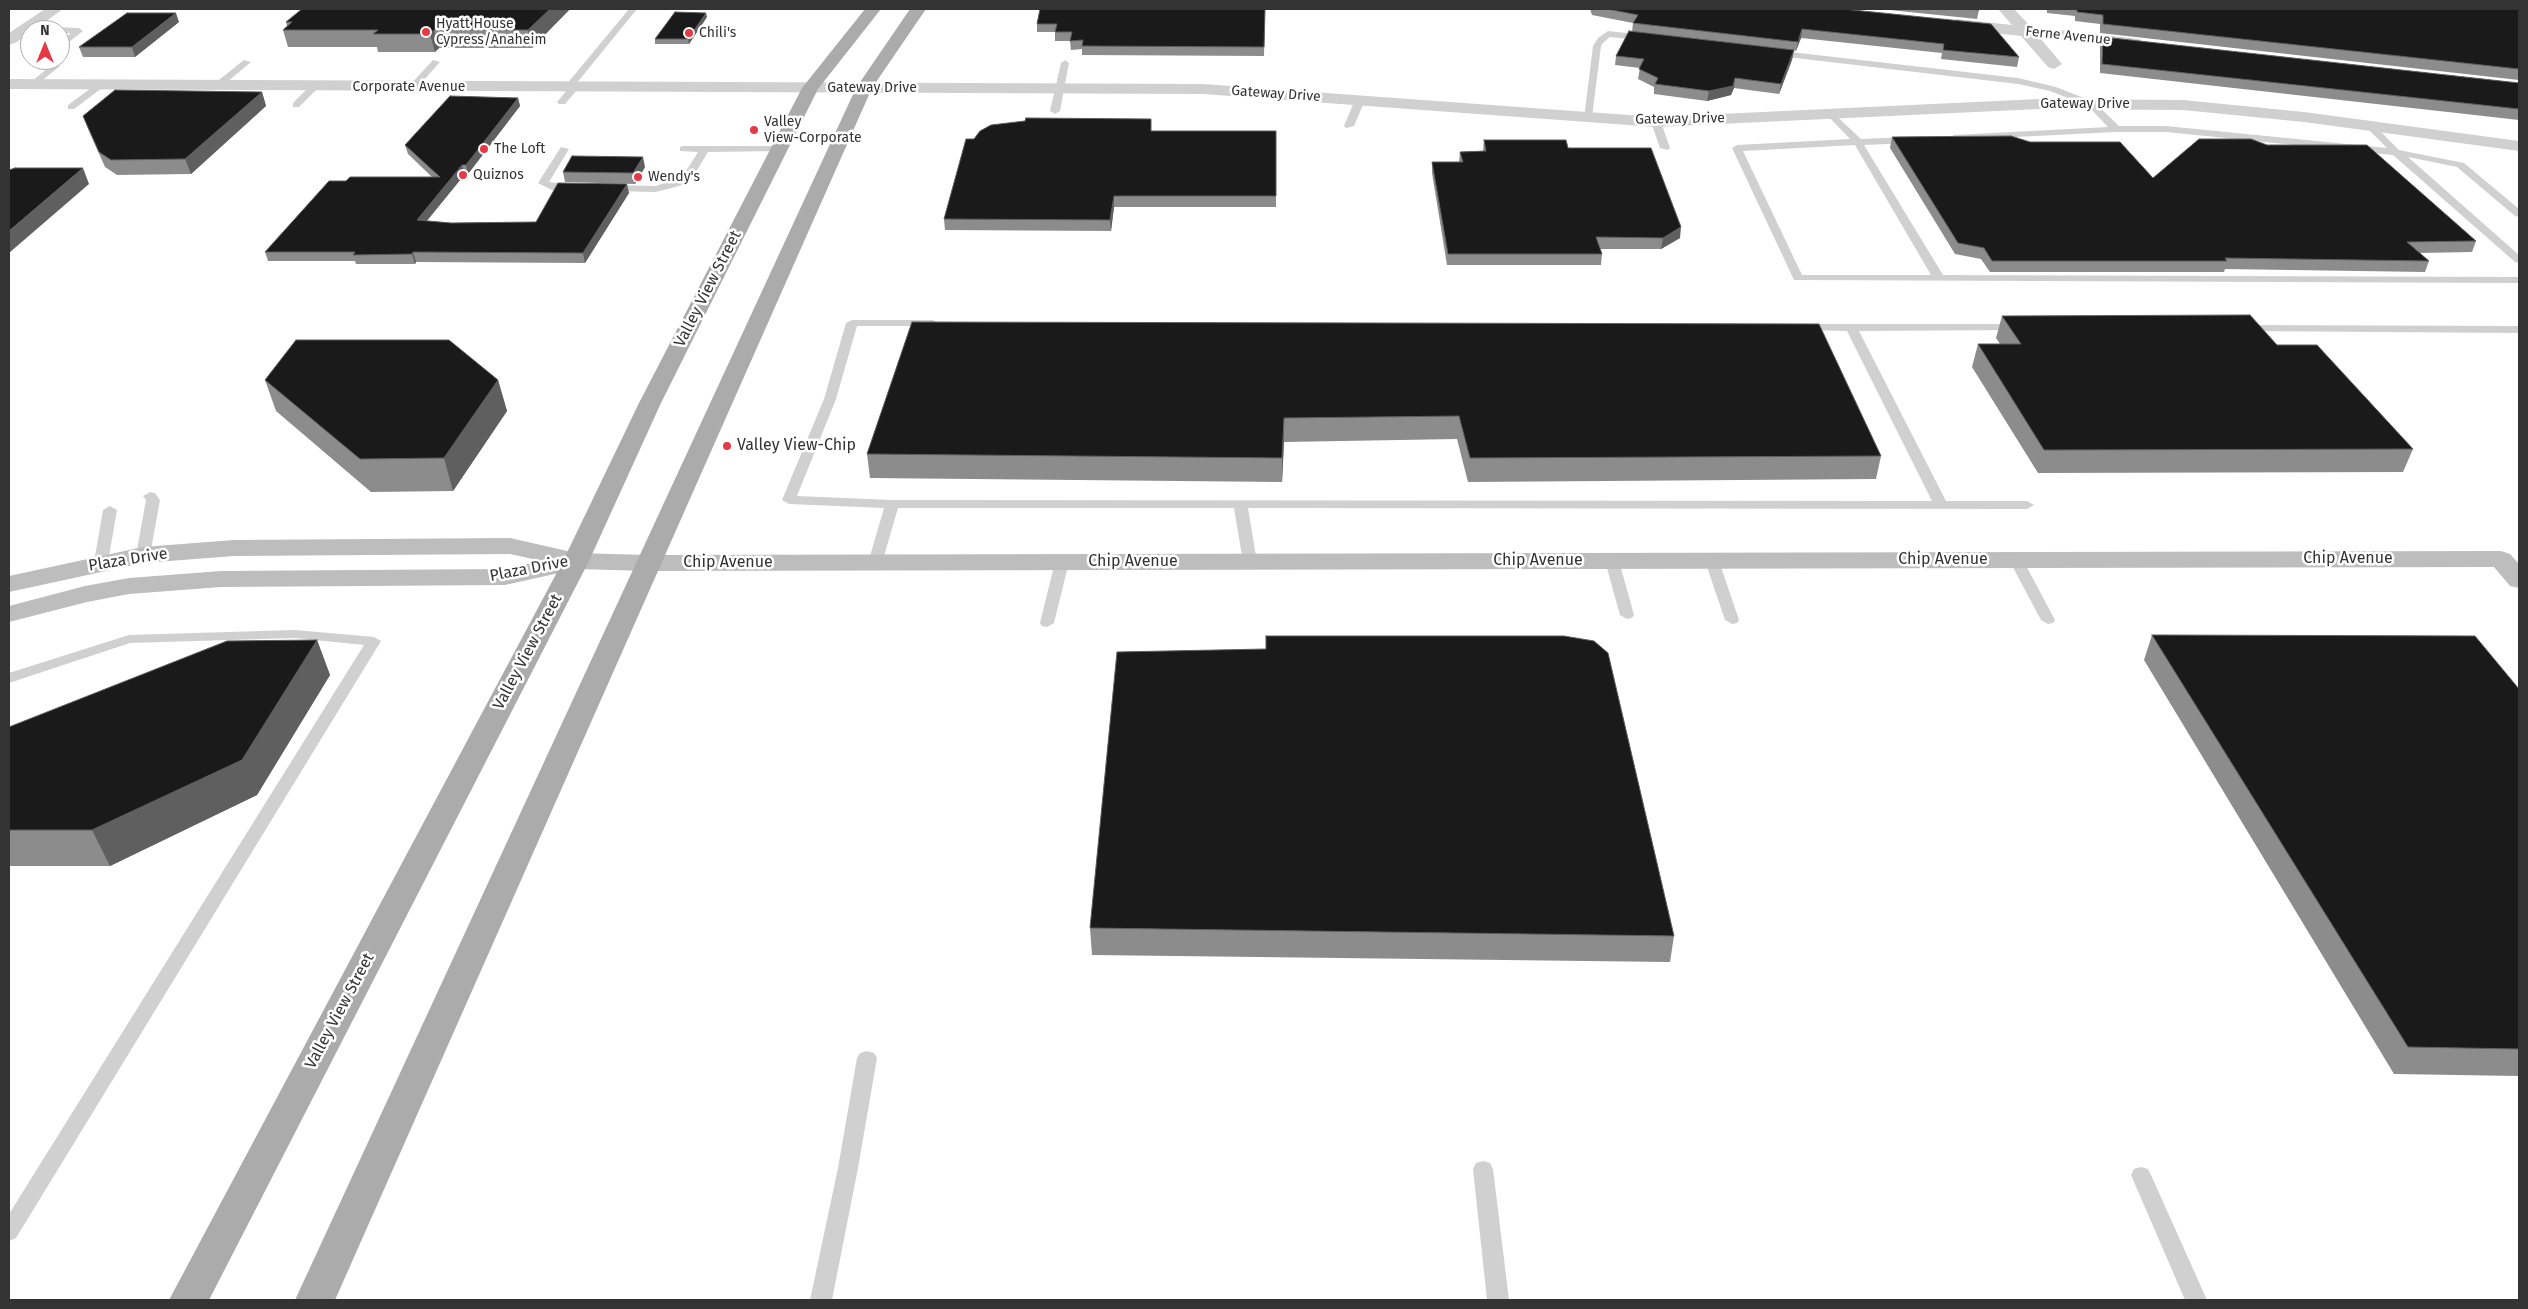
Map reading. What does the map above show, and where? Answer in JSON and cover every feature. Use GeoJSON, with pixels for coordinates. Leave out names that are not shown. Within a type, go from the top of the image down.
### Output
{"type":"FeatureCollection","features":[{"type":"Feature","properties":{"kind":"main road","name":"Valley View Street"},"geometry":{"type":"LineString","coordinates":[[189,1300],[576,561],[650,403],[810,88],[873,9]]}},
{"type":"Feature","properties":{"kind":"main road"},"geometry":{"type":"LineString","coordinates":[[315,1300],[864,88],[918,9]]}},
{"type":"Feature","properties":{"kind":"street"},"geometry":{"type":"LineString","coordinates":[[39,20],[55,9]]}},
{"type":"Feature","properties":{"kind":"street"},"geometry":{"type":"LineString","coordinates":[[2006,9],[2054,64]]}},
{"type":"Feature","properties":{"kind":"street","name":"Ferne Avenue"},"geometry":{"type":"LineString","coordinates":[[1940,22],[2154,46]]}},
{"type":"Feature","properties":{"kind":"street"},"geometry":{"type":"LineString","coordinates":[[9,40],[20,33]]}},
{"type":"Feature","properties":{"kind":"street","name":"Corporate Avenue"},"geometry":{"type":"LineString","coordinates":[[9,84],[413,86],[569,92],[810,88]]}},
{"type":"Feature","properties":{"kind":"street","name":"Gateway Drive"},"geometry":{"type":"LineString","coordinates":[[810,88],[1203,89],[1656,122],[2039,104],[2183,105],[2370,126],[2519,146]]}},
{"type":"Feature","properties":{"kind":"street","name":"Plaza Drive"},"geometry":{"type":"LineString","coordinates":[[9,584],[101,562],[143,555],[234,548],[510,546],[576,561]]}},
{"type":"Feature","properties":{"kind":"street","name":"Chip Avenue"},"geometry":{"type":"LineString","coordinates":[[576,561],[648,563],[875,563],[2501,559],[2519,580]]}},
{"type":"Feature","properties":{"kind":"street","name":"Plaza Drive"},"geometry":{"type":"LineString","coordinates":[[9,614],[85,594],[129,586],[221,579],[505,577],[576,561]]}},
{"type":"Feature","properties":{"kind":"lane"},"geometry":{"type":"LineString","coordinates":[[569,92],[633,9]]}},
{"type":"Feature","properties":{"kind":"lane"},"geometry":{"type":"LineString","coordinates":[[70,31],[79,31],[70,38]]}},
{"type":"Feature","properties":{"kind":"lane"},"geometry":{"type":"LineString","coordinates":[[1587,117],[1597,46],[1601,40],[1608,34],[1656,39]]}},
{"type":"Feature","properties":{"kind":"lane"},"geometry":{"type":"LineString","coordinates":[[1763,52],[2018,82],[2053,89],[2091,104],[2116,129]]}},
{"type":"Feature","properties":{"kind":"lane"},"geometry":{"type":"LineString","coordinates":[[218,86],[247,62]]}},
{"type":"Feature","properties":{"kind":"lane"},"geometry":{"type":"LineString","coordinates":[[413,86],[436,62]]}},
{"type":"Feature","properties":{"kind":"lane"},"geometry":{"type":"LineString","coordinates":[[1055,111],[1065,63]]}},
{"type":"Feature","properties":{"kind":"lane"},"geometry":{"type":"LineString","coordinates":[[34,84],[51,70]]}},
{"type":"Feature","properties":{"kind":"lane"},"geometry":{"type":"LineString","coordinates":[[71,107],[101,85]]}},
{"type":"Feature","properties":{"kind":"lane"},"geometry":{"type":"LineString","coordinates":[[296,105],[315,86]]}},
{"type":"Feature","properties":{"kind":"lane"},"geometry":{"type":"LineString","coordinates":[[1349,126],[1360,100]]}},
{"type":"Feature","properties":{"kind":"lane"},"geometry":{"type":"LineString","coordinates":[[1831,114],[1858,142],[1939,278]]}},
{"type":"Feature","properties":{"kind":"lane"},"geometry":{"type":"LineString","coordinates":[[1656,122],[1665,148]]}},
{"type":"Feature","properties":{"kind":"lane"},"geometry":{"type":"LineString","coordinates":[[2370,126],[2396,152],[2519,260]]}},
{"type":"Feature","properties":{"kind":"lane"},"geometry":{"type":"LineString","coordinates":[[1947,138],[2116,129],[2202,132],[2396,152],[2460,165],[2519,214]]}},
{"type":"Feature","properties":{"kind":"lane"},"geometry":{"type":"LineString","coordinates":[[1917,139],[1737,148],[1798,278],[2519,280]]}},
{"type":"Feature","properties":{"kind":"lane"},"geometry":{"type":"LineString","coordinates":[[564,149],[543,183],[552,187],[656,189],[675,184],[687,178],[705,149]]}},
{"type":"Feature","properties":{"kind":"lane"},"geometry":{"type":"LineString","coordinates":[[683,149],[778,149]]}},
{"type":"Feature","properties":{"kind":"lane"},"geometry":{"type":"LineString","coordinates":[[942,323],[852,323],[830,399],[789,500],[892,504],[2027,505]]}},
{"type":"Feature","properties":{"kind":"lane"},"geometry":{"type":"LineString","coordinates":[[1786,327],[2030,328]]}},
{"type":"Feature","properties":{"kind":"lane"},"geometry":{"type":"LineString","coordinates":[[1851,327],[1941,505]]}},
{"type":"Feature","properties":{"kind":"lane"},"geometry":{"type":"LineString","coordinates":[[2229,329],[2519,330]]}},
{"type":"Feature","properties":{"kind":"lane"},"geometry":{"type":"LineString","coordinates":[[143,555],[153,500],[150,496]]}},
{"type":"Feature","properties":{"kind":"lane"},"geometry":{"type":"LineString","coordinates":[[875,563],[892,504]]}},
{"type":"Feature","properties":{"kind":"lane"},"geometry":{"type":"LineString","coordinates":[[1240,504],[1250,562]]}},
{"type":"Feature","properties":{"kind":"lane"},"geometry":{"type":"LineString","coordinates":[[101,562],[110,510]]}},
{"type":"Feature","properties":{"kind":"lane"},"geometry":{"type":"LineString","coordinates":[[2016,560],[2048,620]]}},
{"type":"Feature","properties":{"kind":"lane"},"geometry":{"type":"LineString","coordinates":[[1612,561],[1627,615]]}},
{"type":"Feature","properties":{"kind":"lane"},"geometry":{"type":"LineString","coordinates":[[1712,561],[1732,620]]}},
{"type":"Feature","properties":{"kind":"lane"},"geometry":{"type":"LineString","coordinates":[[1048,623],[1062,562]]}},
{"type":"Feature","properties":{"kind":"lane"},"geometry":{"type":"LineString","coordinates":[[9,678],[129,639],[295,634],[374,640],[9,1232]]}},
{"type":"Feature","properties":{"kind":"lane"},"geometry":{"type":"LineString","coordinates":[[821,1300],[848,1168],[866,1058]]}},
{"type":"Feature","properties":{"kind":"lane"},"geometry":{"type":"LineString","coordinates":[[1483,1169],[1498,1300]]}},
{"type":"Feature","properties":{"kind":"lane"},"geometry":{"type":"LineString","coordinates":[[2141,1175],[2196,1300]]}},
{"type":"Feature","properties":{"kind":"building"},"geometry":{"type":"Polygon","coordinates":[[[302,9],[550,9],[528,30],[434,30],[430,34],[373,34],[378,30],[283,30],[292,22],[286,22],[302,9]]]}},
{"type":"Feature","properties":{"kind":"building"},"geometry":{"type":"Polygon","coordinates":[[[1040,9],[1265,9],[1264,47],[1082,46],[1083,40],[1070,41],[1072,32],[1055,32],[1057,24],[1037,24],[1040,9]]]}},
{"type":"Feature","properties":{"kind":"building"},"geometry":{"type":"Polygon","coordinates":[[[1607,9],[1843,9],[1991,24],[2019,57],[1943,50],[1944,44],[1802,29],[1798,42],[1633,23],[1638,15],[1607,9]]]}},
{"type":"Feature","properties":{"kind":"building"},"geometry":{"type":"Polygon","coordinates":[[[2077,9],[2519,9],[2519,69],[2103,24],[2103,15],[2077,12],[2077,9]]]}},
{"type":"Feature","properties":{"kind":"building"},"geometry":{"type":"Polygon","coordinates":[[[675,12],[706,13],[688,39],[655,39],[675,12]]]}},
{"type":"Feature","properties":{"kind":"building"},"geometry":{"type":"Polygon","coordinates":[[[127,13],[176,13],[132,47],[79,47],[127,13]]]}},
{"type":"Feature","properties":{"kind":"building"},"geometry":{"type":"Polygon","coordinates":[[[1629,31],[1794,50],[1781,84],[1735,78],[1733,86],[1709,91],[1655,84],[1658,78],[1639,69],[1644,59],[1616,56],[1629,31]]]}},
{"type":"Feature","properties":{"kind":"building"},"geometry":{"type":"Polygon","coordinates":[[[2103,37],[2519,83],[2519,109],[2102,64],[2103,37]]]}},
{"type":"Feature","properties":{"kind":"building"},"geometry":{"type":"Polygon","coordinates":[[[115,90],[262,92],[185,159],[111,160],[99,152],[83,116],[115,90]]]}},
{"type":"Feature","properties":{"kind":"building"},"geometry":{"type":"Polygon","coordinates":[[[450,96],[518,98],[466,165],[462,165],[417,220],[451,223],[536,222],[558,183],[627,184],[583,253],[413,252],[412,254],[353,255],[355,252],[265,252],[329,181],[346,181],[350,177],[440,177],[405,145],[450,96]]]}},
{"type":"Feature","properties":{"kind":"building"},"geometry":{"type":"Polygon","coordinates":[[[1026,118],[1151,119],[1151,131],[1276,131],[1276,196],[1114,196],[1110,220],[944,219],[966,139],[974,139],[980,131],[991,125],[1025,121],[1026,118]]]}},
{"type":"Feature","properties":{"kind":"building"},"geometry":{"type":"Polygon","coordinates":[[[2011,136],[2030,142],[2120,142],[2153,178],[2199,139],[2251,139],[2267,145],[2367,145],[2476,241],[2407,242],[2429,261],[2225,258],[2227,261],[1992,261],[1984,248],[1958,243],[1892,137],[2011,136]]]}},
{"type":"Feature","properties":{"kind":"building"},"geometry":{"type":"Polygon","coordinates":[[[1484,140],[1566,140],[1568,148],[1651,148],[1681,227],[1663,238],[1596,237],[1602,254],[1448,254],[1432,162],[1463,162],[1460,152],[1486,151],[1484,140]]]}},
{"type":"Feature","properties":{"kind":"building"},"geometry":{"type":"Polygon","coordinates":[[[572,156],[643,157],[633,173],[563,172],[572,156]]]}},
{"type":"Feature","properties":{"kind":"building"},"geometry":{"type":"Polygon","coordinates":[[[15,168],[83,168],[9,231],[9,170],[15,168]]]}},
{"type":"Feature","properties":{"kind":"building"},"geometry":{"type":"Polygon","coordinates":[[[2250,315],[2277,345],[2317,345],[2413,449],[2044,450],[1978,344],[2021,344],[2002,316],[2250,315]]]}},
{"type":"Feature","properties":{"kind":"building"},"geometry":{"type":"Polygon","coordinates":[[[912,322],[1819,324],[1881,456],[1470,458],[1459,416],[1284,418],[1282,458],[867,454],[912,322]]]}},
{"type":"Feature","properties":{"kind":"building"},"geometry":{"type":"Polygon","coordinates":[[[296,340],[449,340],[498,380],[444,458],[360,459],[265,380],[296,340]]]}},
{"type":"Feature","properties":{"kind":"building"},"geometry":{"type":"Polygon","coordinates":[[[2152,635],[2475,636],[2519,689],[2519,1049],[2408,1047],[2152,635]]]}},
{"type":"Feature","properties":{"kind":"building"},"geometry":{"type":"Polygon","coordinates":[[[1266,636],[1564,636],[1594,641],[1608,653],[1674,936],[1090,928],[1117,652],[1266,649],[1266,636]]]}},
{"type":"Feature","properties":{"kind":"building"},"geometry":{"type":"Polygon","coordinates":[[[317,640],[242,760],[92,830],[9,830],[9,727],[227,641],[317,640]]]}},
{"type":"Feature","properties":{"kind":"place","name":"Hyatt House Cypress/Anaheim"},"geometry":{"type":"Point","coordinates":[426,32]}},
{"type":"Feature","properties":{"kind":"place","name":"Chili's"},"geometry":{"type":"Point","coordinates":[689,33]}},
{"type":"Feature","properties":{"kind":"place","name":"Valley View-Corporate"},"geometry":{"type":"Point","coordinates":[754,130]}},
{"type":"Feature","properties":{"kind":"place","name":"The Loft"},"geometry":{"type":"Point","coordinates":[484,149]}},
{"type":"Feature","properties":{"kind":"place","name":"Quiznos"},"geometry":{"type":"Point","coordinates":[463,175]}},
{"type":"Feature","properties":{"kind":"place","name":"Wendy's"},"geometry":{"type":"Point","coordinates":[638,177]}},
{"type":"Feature","properties":{"kind":"place","name":"Valley View-Chip"},"geometry":{"type":"Point","coordinates":[727,446]}}]}
